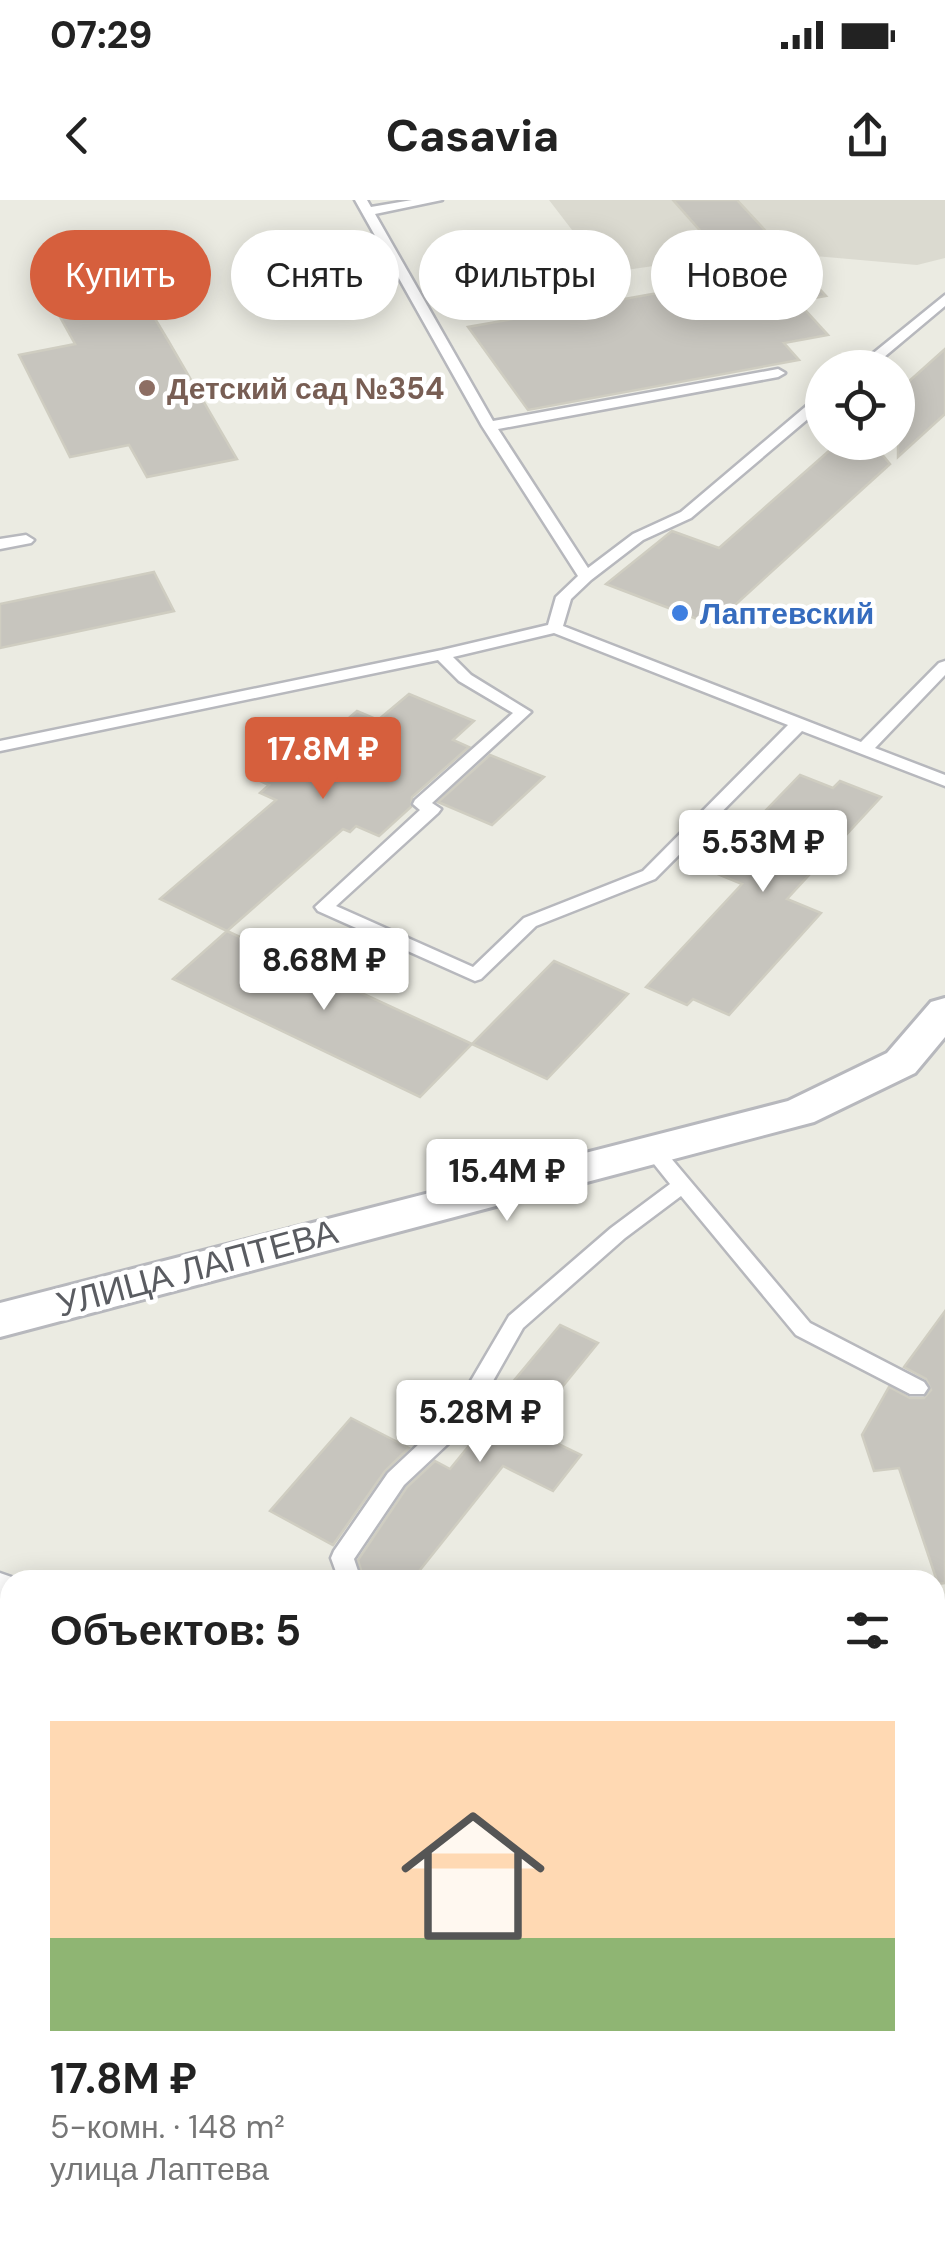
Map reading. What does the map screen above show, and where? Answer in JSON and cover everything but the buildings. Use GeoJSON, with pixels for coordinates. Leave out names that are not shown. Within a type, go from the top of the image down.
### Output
{"type":"FeatureCollection","features":[{"type":"Feature","properties":{"kind":"street","name":"УЛИЦА ЛАПТЕВА"},"geometry":{"type":"LineString","coordinates":[[0,1320],[800,1112],[901,1063],[945,1011]]}},
{"type":"Feature","properties":{"kind":"lane"},"geometry":{"type":"LineString","coordinates":[[436,200],[364,206],[489,426],[586,577]]}},
{"type":"Feature","properties":{"kind":"lane"},"geometry":{"type":"LineString","coordinates":[[884,350],[945,300]]}},
{"type":"Feature","properties":{"kind":"lane"},"geometry":{"type":"LineString","coordinates":[[489,426],[778,373]]}},
{"type":"Feature","properties":{"kind":"lane"},"geometry":{"type":"LineString","coordinates":[[556,628],[564,597],[586,577],[638,537],[686,515],[805,414]]}},
{"type":"Feature","properties":{"kind":"lane"},"geometry":{"type":"LineString","coordinates":[[0,544],[26,540]]}},
{"type":"Feature","properties":{"kind":"lane"},"geometry":{"type":"LineString","coordinates":[[0,746],[556,628],[945,781]]}},
{"type":"Feature","properties":{"kind":"lane"},"geometry":{"type":"LineString","coordinates":[[442,655],[466,678],[524,712],[421,804],[432,809],[324,907],[475,976],[530,922],[648,875],[799,724]]}},
{"type":"Feature","properties":{"kind":"lane"},"geometry":{"type":"LineString","coordinates":[[864,749],[945,666]]}},
{"type":"Feature","properties":{"kind":"lane"},"geometry":{"type":"LineString","coordinates":[[652,1149],[803,1329],[917,1388]]}},
{"type":"Feature","properties":{"kind":"lane"},"geometry":{"type":"LineString","coordinates":[[346,1570],[342,1558],[396,1479],[460,1419],[516,1322],[618,1233],[682,1185]]}},
{"type":"Feature","properties":{"kind":"shaded area"},"geometry":{"type":"Polygon","coordinates":[[[549,200],[945,200],[945,258],[917,265],[823,257],[823,230],[651,230],[651,266],[631,269],[631,230],[572,230],[549,200]]]}},
{"type":"Feature","properties":{"kind":"place","name":"Детский сад №354"},"geometry":{"type":"Point","coordinates":[147,388]}},
{"type":"Feature","properties":{"kind":"place","name":"Лаптевский"},"geometry":{"type":"Point","coordinates":[680,613]}}]}
